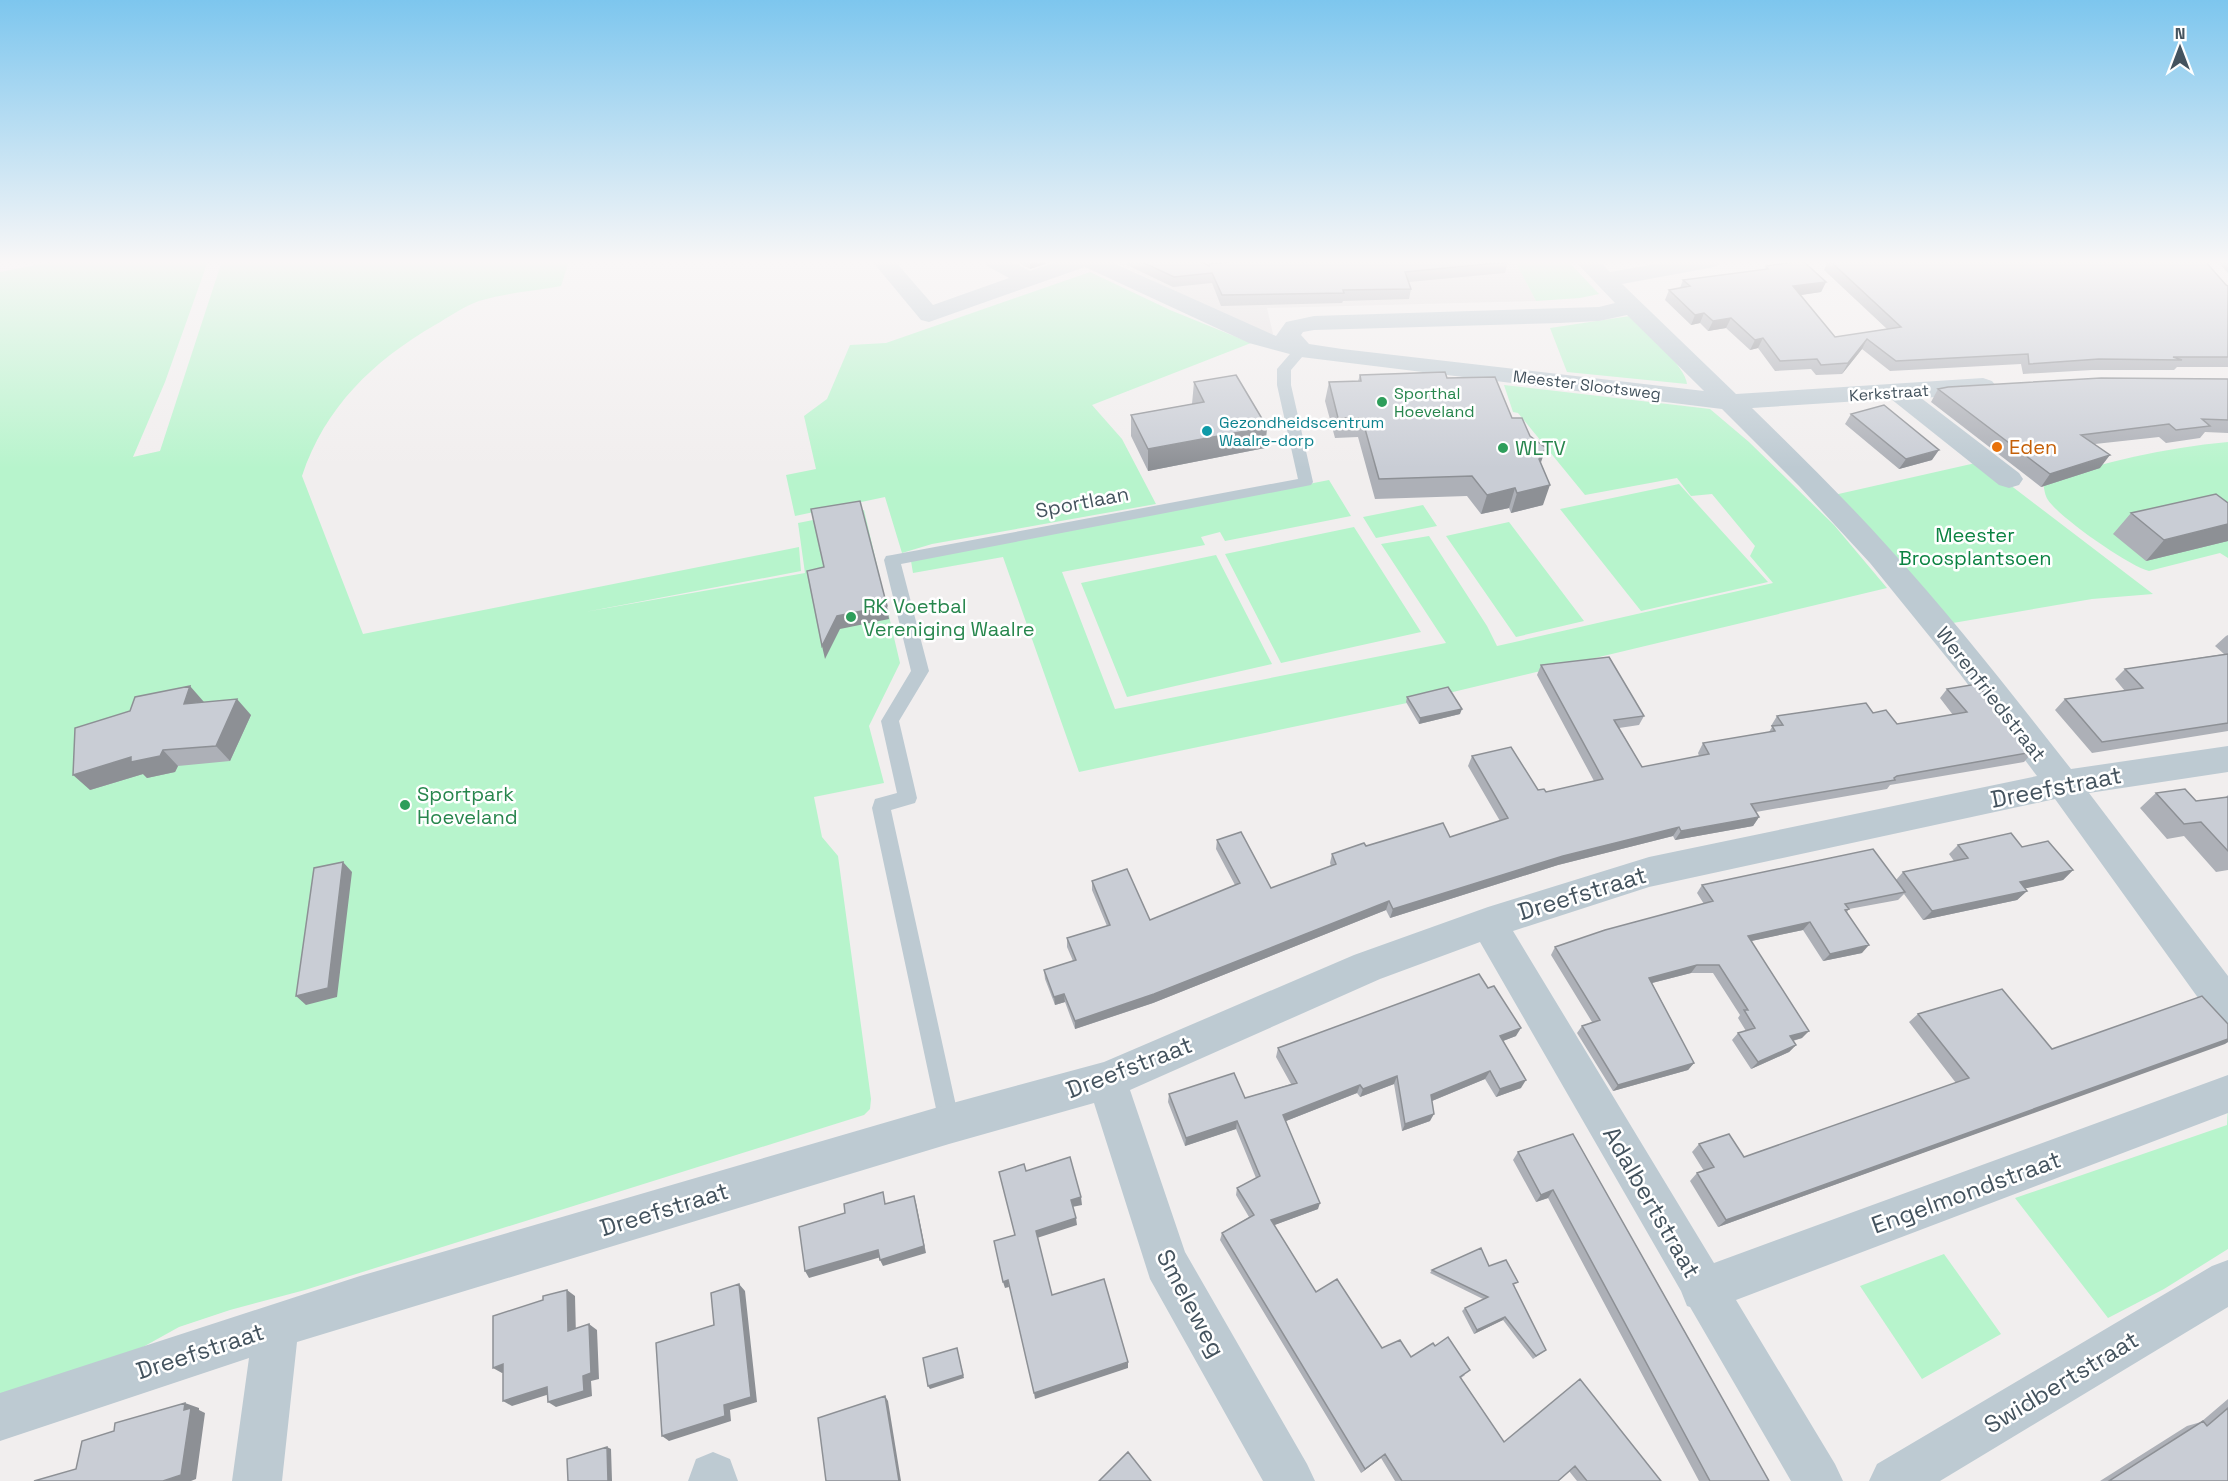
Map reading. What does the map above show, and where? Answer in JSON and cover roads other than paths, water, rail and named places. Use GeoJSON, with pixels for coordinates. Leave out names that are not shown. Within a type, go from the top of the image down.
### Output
{"type":"FeatureCollection","features":[{"type":"Feature","properties":{"kind":"street","name":"Meester Slootsweg"},"geometry":{"type":"LineString","coordinates":[[1241,330],[1258,338],[1301,350],[1730,402]]}},
{"type":"Feature","properties":{"kind":"street"},"geometry":{"type":"LineString","coordinates":[[1293,330],[1288,336],[1301,350]]}},
{"type":"Feature","properties":{"kind":"street","name":"Werenfriedstraat"},"geometry":{"type":"LineString","coordinates":[[1655,330],[1730,402],[1878,554],[1921,604],[2062,784],[2228,1007]]}},
{"type":"Feature","properties":{"kind":"street","name":"Kerkstraat"},"geometry":{"type":"LineString","coordinates":[[1730,402],[2001,385]]}},
{"type":"Feature","properties":{"kind":"street"},"geometry":{"type":"LineString","coordinates":[[1899,393],[2009,479]]}},
{"type":"Feature","properties":{"kind":"street","name":"Dreefstraat"},"geometry":{"type":"LineString","coordinates":[[0,1417],[360,1299],[949,1124],[1107,1080],[1367,967],[1488,922],[1649,872],[2062,784],[2228,759]]}},
{"type":"Feature","properties":{"kind":"street","name":"Adalbertstraat"},"geometry":{"type":"LineString","coordinates":[[1488,922],[1703,1290],[1818,1481]]}},
{"type":"Feature","properties":{"kind":"street","name":"Smeleweg"},"geometry":{"type":"LineString","coordinates":[[1107,1080],[1166,1263],[1290,1481]]}},
{"type":"Feature","properties":{"kind":"street","name":"Engelmondstraat"},"geometry":{"type":"LineString","coordinates":[[1703,1290],[2228,1094]]}},
{"type":"Feature","properties":{"kind":"street","name":"Swidbertstraat"},"geometry":{"type":"LineString","coordinates":[[1894,1481],[2228,1282]]}},
{"type":"Feature","properties":{"kind":"street"},"geometry":{"type":"LineString","coordinates":[[257,1481],[276,1326]]}},
{"type":"Feature","properties":{"kind":"lane","name":"Sportlaan"},"geometry":{"type":"LineString","coordinates":[[949,1124],[881,808],[882,804],[908,798],[890,721],[920,671],[892,560],[1306,482],[1284,385],[1284,369],[1301,350]]}},
{"type":"Feature","properties":{"kind":"place","name":"Sporthal Hoeveland"},"geometry":{"type":"Point","coordinates":[1382,402]}},
{"type":"Feature","properties":{"kind":"place","name":"Gezondheidscentrum Waalre-dorp"},"geometry":{"type":"Point","coordinates":[1207,431]}},
{"type":"Feature","properties":{"kind":"place","name":"Eden"},"geometry":{"type":"Point","coordinates":[1997,447]}},
{"type":"Feature","properties":{"kind":"place","name":"WLTV"},"geometry":{"type":"Point","coordinates":[1503,448]}},
{"type":"Feature","properties":{"kind":"place","name":"RK Voetbal Vereniging Waalre"},"geometry":{"type":"Point","coordinates":[851,617]}},
{"type":"Feature","properties":{"kind":"place","name":"Sportpark Hoeveland"},"geometry":{"type":"Point","coordinates":[405,805]}},
{"type":"Feature","properties":{"kind":"park label","name":"Meester Broosplantsoen"},"geometry":{"type":"Point","coordinates":[1975,546]}}]}
